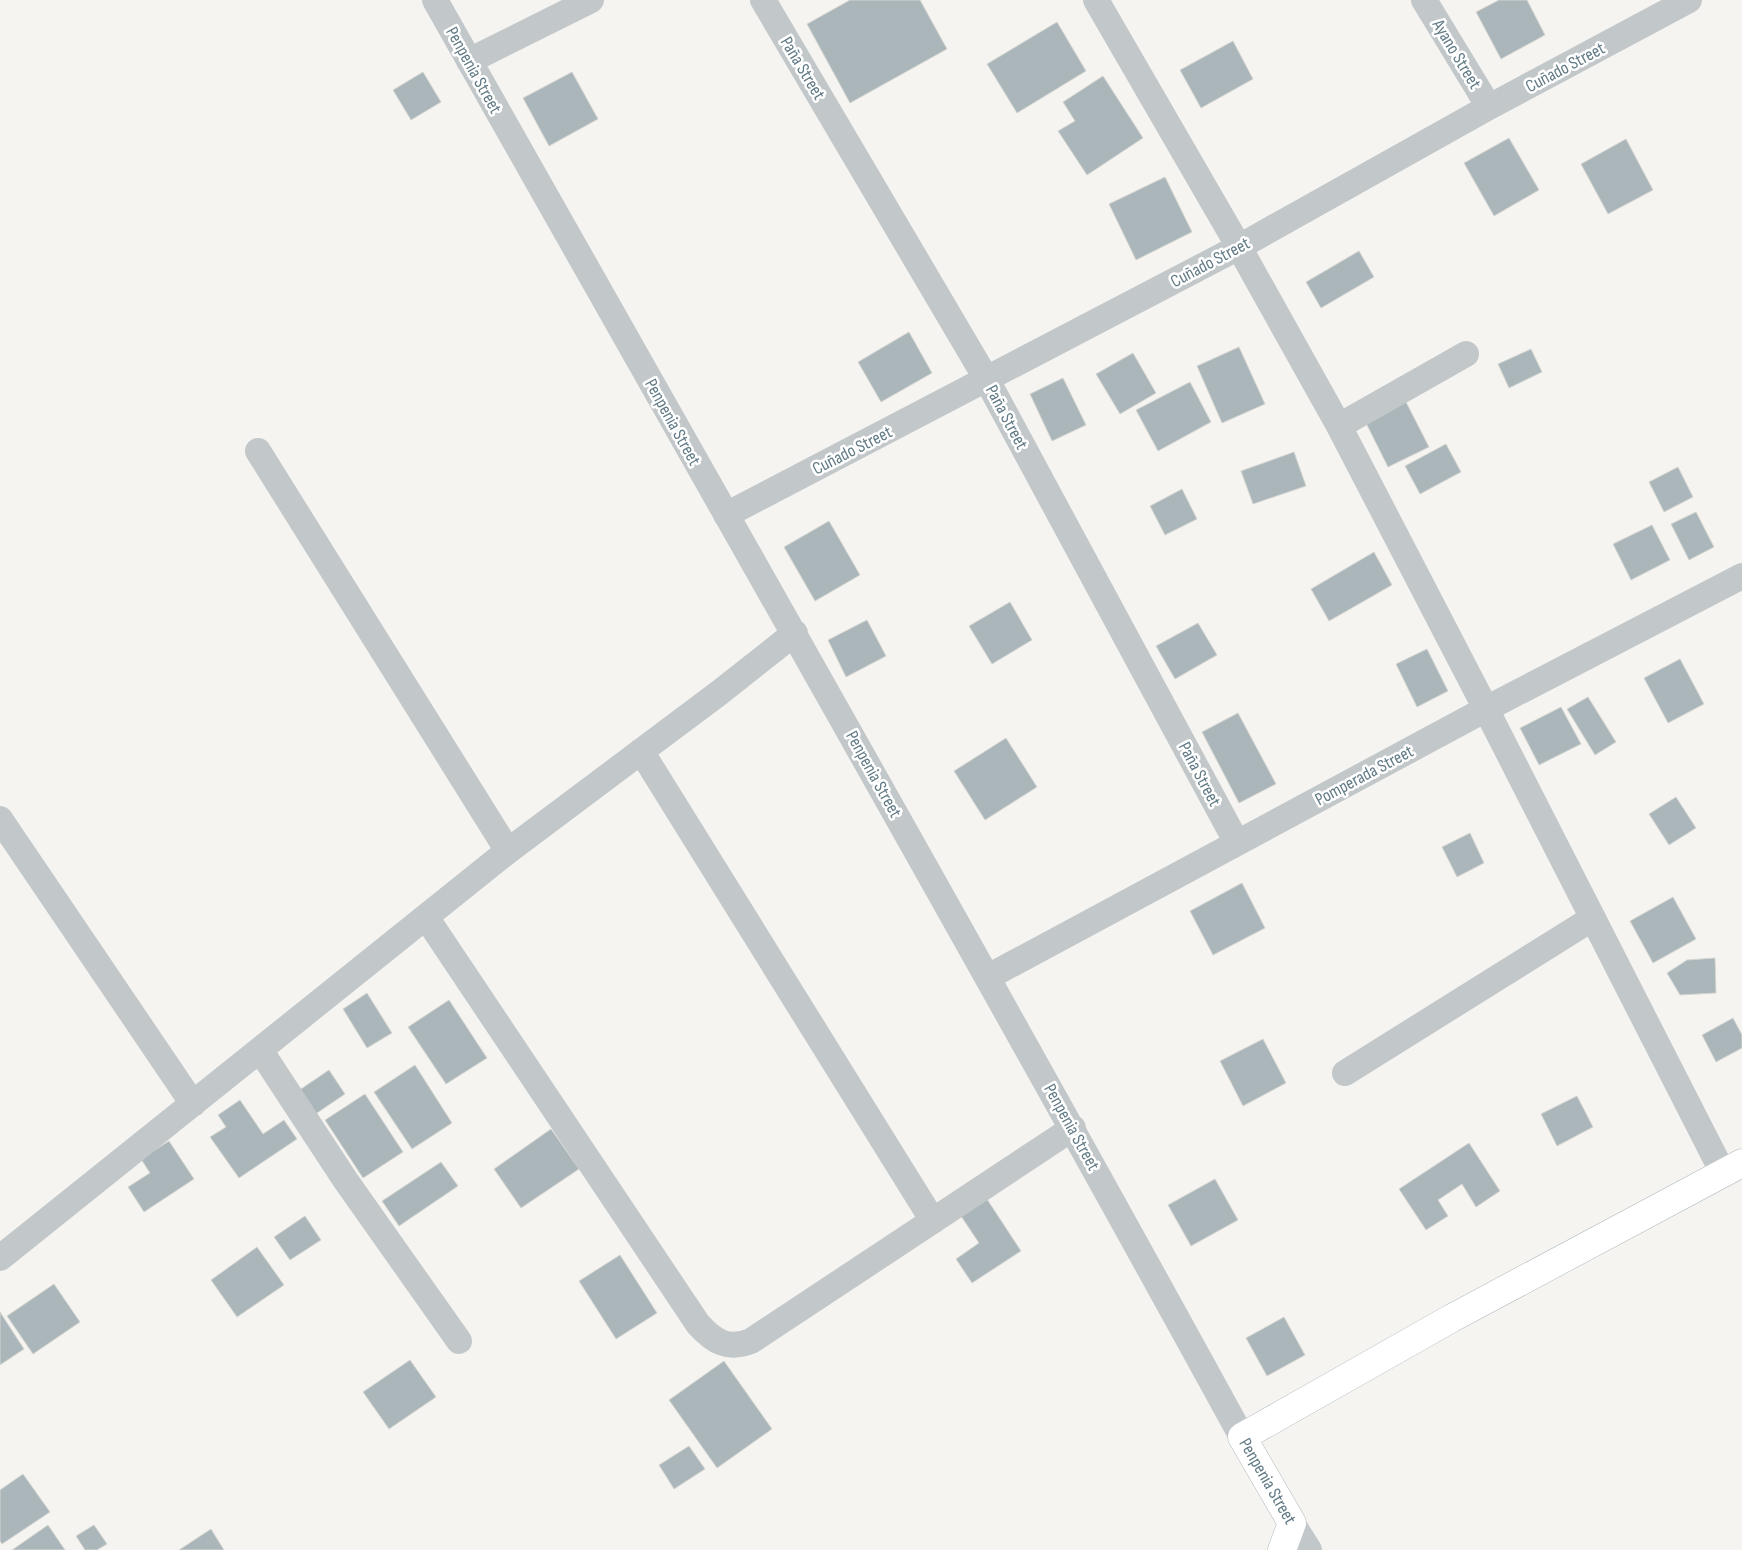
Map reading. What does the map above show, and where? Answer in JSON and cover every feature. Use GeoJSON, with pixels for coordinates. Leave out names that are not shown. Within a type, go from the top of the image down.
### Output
{"type":"FeatureCollection","features":[{"type":"Feature","properties":{"kind":"street","name":"Penpenia Street"},"geometry":{"type":"LineString","coordinates":[[435,0],[726,515],[795,633],[1073,1128],[1242,1437],[1309,1550]]}},
{"type":"Feature","properties":{"kind":"street"},"geometry":{"type":"LineString","coordinates":[[469,61],[591,0]]}},
{"type":"Feature","properties":{"kind":"street","name":"Paña Street"},"geometry":{"type":"LineString","coordinates":[[764,0],[988,380],[1237,843]]}},
{"type":"Feature","properties":{"kind":"street"},"geometry":{"type":"LineString","coordinates":[[1096,0],[1239,247],[1339,426],[1593,918],[1733,1168],[1452,1318],[1242,1437]]}},
{"type":"Feature","properties":{"kind":"street","name":"Ayano Street"},"geometry":{"type":"LineString","coordinates":[[1424,0],[1489,107]]}},
{"type":"Feature","properties":{"kind":"street","name":"Cuñado Street"},"geometry":{"type":"LineString","coordinates":[[726,515],[988,380],[1239,247],[1489,107],[1689,0]]}},
{"type":"Feature","properties":{"kind":"street"},"geometry":{"type":"LineString","coordinates":[[1339,426],[1466,354]]}},
{"type":"Feature","properties":{"kind":"street"},"geometry":{"type":"LineString","coordinates":[[258,451],[508,851]]}},
{"type":"Feature","properties":{"kind":"street","name":"Pomperada Street"},"geometry":{"type":"LineString","coordinates":[[988,977],[1486,709],[1742,576]]}},
{"type":"Feature","properties":{"kind":"street"},"geometry":{"type":"LineString","coordinates":[[0,1258],[508,851],[719,693],[795,633]]}},
{"type":"Feature","properties":{"kind":"street"},"geometry":{"type":"LineString","coordinates":[[641,751],[933,1221]]}},
{"type":"Feature","properties":{"kind":"street"},"geometry":{"type":"LineString","coordinates":[[0,819],[193,1104]]}},
{"type":"Feature","properties":{"kind":"street"},"geometry":{"type":"LineString","coordinates":[[426,917],[698,1324],[718,1342],[728,1346],[739,1346],[751,1341],[1073,1128]]}},
{"type":"Feature","properties":{"kind":"street"},"geometry":{"type":"LineString","coordinates":[[1345,1073],[1593,918]]}},
{"type":"Feature","properties":{"kind":"street"},"geometry":{"type":"LineString","coordinates":[[260,1050],[346,1182],[459,1341]]}},
{"type":"Feature","properties":{"kind":"street"},"geometry":{"type":"LineString","coordinates":[[1282,1550],[1292,1523]]}},
{"type":"Feature","properties":{"kind":"building"},"geometry":{"type":"Polygon","coordinates":[[[850,0],[920,0],[947,49],[850,103],[807,24],[850,0]]]}},
{"type":"Feature","properties":{"kind":"building"},"geometry":{"type":"Polygon","coordinates":[[[1499,0],[1527,0],[1545,35],[1501,59],[1476,12],[1499,0]]]}},
{"type":"Feature","properties":{"kind":"building"},"geometry":{"type":"Polygon","coordinates":[[[1057,22],[1086,71],[1017,113],[987,64],[1057,22]]]}},
{"type":"Feature","properties":{"kind":"building"},"geometry":{"type":"Polygon","coordinates":[[[1233,41],[1253,79],[1201,108],[1180,70],[1233,41]]]}},
{"type":"Feature","properties":{"kind":"building"},"geometry":{"type":"Polygon","coordinates":[[[423,72],[441,102],[411,120],[393,90],[423,72]]]}},
{"type":"Feature","properties":{"kind":"building"},"geometry":{"type":"Polygon","coordinates":[[[572,72],[598,119],[549,146],[523,98],[572,72]]]}},
{"type":"Feature","properties":{"kind":"building"},"geometry":{"type":"Polygon","coordinates":[[[1103,76],[1143,138],[1087,175],[1058,131],[1075,121],[1063,102],[1103,76]]]}},
{"type":"Feature","properties":{"kind":"building"},"geometry":{"type":"Polygon","coordinates":[[[1509,138],[1539,190],[1494,216],[1464,163],[1509,138]]]}},
{"type":"Feature","properties":{"kind":"building"},"geometry":{"type":"Polygon","coordinates":[[[1626,139],[1653,190],[1608,214],[1581,164],[1626,139]]]}},
{"type":"Feature","properties":{"kind":"building"},"geometry":{"type":"Polygon","coordinates":[[[1165,177],[1192,232],[1136,260],[1109,204],[1165,177]]]}},
{"type":"Feature","properties":{"kind":"building"},"geometry":{"type":"Polygon","coordinates":[[[1359,251],[1374,277],[1321,308],[1306,282],[1359,251]]]}},
{"type":"Feature","properties":{"kind":"building"},"geometry":{"type":"Polygon","coordinates":[[[909,332],[932,373],[881,402],[858,362],[909,332]]]}},
{"type":"Feature","properties":{"kind":"building"},"geometry":{"type":"Polygon","coordinates":[[[1239,347],[1265,404],[1222,423],[1197,366],[1239,347]]]}},
{"type":"Feature","properties":{"kind":"building"},"geometry":{"type":"Polygon","coordinates":[[[1531,349],[1542,372],[1509,388],[1498,364],[1531,349]]]}},
{"type":"Feature","properties":{"kind":"building"},"geometry":{"type":"Polygon","coordinates":[[[1133,353],[1156,393],[1120,414],[1096,374],[1133,353]]]}},
{"type":"Feature","properties":{"kind":"building"},"geometry":{"type":"Polygon","coordinates":[[[1063,378],[1086,425],[1052,441],[1030,394],[1063,378]]]}},
{"type":"Feature","properties":{"kind":"building"},"geometry":{"type":"Polygon","coordinates":[[[1190,382],[1211,422],[1158,451],[1136,410],[1190,382]]]}},
{"type":"Feature","properties":{"kind":"building"},"geometry":{"type":"Polygon","coordinates":[[[1406,402],[1429,447],[1388,467],[1366,423],[1406,402]]]}},
{"type":"Feature","properties":{"kind":"building"},"geometry":{"type":"Polygon","coordinates":[[[1446,444],[1461,472],[1420,494],[1405,466],[1446,444]]]}},
{"type":"Feature","properties":{"kind":"building"},"geometry":{"type":"Polygon","coordinates":[[[1294,452],[1306,486],[1253,504],[1241,471],[1294,452]]]}},
{"type":"Feature","properties":{"kind":"building"},"geometry":{"type":"Polygon","coordinates":[[[1678,467],[1693,497],[1664,512],[1649,482],[1678,467]]]}},
{"type":"Feature","properties":{"kind":"building"},"geometry":{"type":"Polygon","coordinates":[[[1182,489],[1197,519],[1165,535],[1150,506],[1182,489]]]}},
{"type":"Feature","properties":{"kind":"building"},"geometry":{"type":"Polygon","coordinates":[[[1696,512],[1714,547],[1689,560],[1671,524],[1696,512]]]}},
{"type":"Feature","properties":{"kind":"building"},"geometry":{"type":"Polygon","coordinates":[[[829,521],[860,575],[815,601],[784,547],[829,521]]]}},
{"type":"Feature","properties":{"kind":"building"},"geometry":{"type":"Polygon","coordinates":[[[1652,525],[1670,560],[1631,580],[1613,544],[1652,525]]]}},
{"type":"Feature","properties":{"kind":"building"},"geometry":{"type":"Polygon","coordinates":[[[1374,552],[1392,585],[1329,621],[1311,589],[1374,552]]]}},
{"type":"Feature","properties":{"kind":"building"},"geometry":{"type":"Polygon","coordinates":[[[1010,602],[1032,640],[992,664],[969,626],[1010,602]]]}},
{"type":"Feature","properties":{"kind":"building"},"geometry":{"type":"Polygon","coordinates":[[[867,620],[886,656],[846,677],[828,640],[867,620]]]}},
{"type":"Feature","properties":{"kind":"building"},"geometry":{"type":"Polygon","coordinates":[[[1198,623],[1217,655],[1175,679],[1156,646],[1198,623]]]}},
{"type":"Feature","properties":{"kind":"building"},"geometry":{"type":"Polygon","coordinates":[[[1427,649],[1448,691],[1417,707],[1396,664],[1427,649]]]}},
{"type":"Feature","properties":{"kind":"building"},"geometry":{"type":"Polygon","coordinates":[[[1680,659],[1704,704],[1668,723],[1644,678],[1680,659]]]}},
{"type":"Feature","properties":{"kind":"building"},"geometry":{"type":"Polygon","coordinates":[[[1588,697],[1616,742],[1595,755],[1567,709],[1588,697]]]}},
{"type":"Feature","properties":{"kind":"building"},"geometry":{"type":"Polygon","coordinates":[[[1561,707],[1581,744],[1539,765],[1520,728],[1561,707]]]}},
{"type":"Feature","properties":{"kind":"building"},"geometry":{"type":"Polygon","coordinates":[[[1238,713],[1276,784],[1239,803],[1202,732],[1238,713]]]}},
{"type":"Feature","properties":{"kind":"building"},"geometry":{"type":"Polygon","coordinates":[[[1006,738],[1037,787],[985,820],[954,771],[1006,738]]]}},
{"type":"Feature","properties":{"kind":"building"},"geometry":{"type":"Polygon","coordinates":[[[1676,797],[1696,828],[1669,845],[1649,814],[1676,797]]]}},
{"type":"Feature","properties":{"kind":"building"},"geometry":{"type":"Polygon","coordinates":[[[1470,833],[1484,863],[1457,877],[1442,847],[1470,833]]]}},
{"type":"Feature","properties":{"kind":"building"},"geometry":{"type":"Polygon","coordinates":[[[1242,883],[1265,928],[1213,955],[1190,911],[1242,883]]]}},
{"type":"Feature","properties":{"kind":"building"},"geometry":{"type":"Polygon","coordinates":[[[1673,897],[1696,939],[1653,963],[1630,921],[1673,897]]]}},
{"type":"Feature","properties":{"kind":"building"},"geometry":{"type":"Polygon","coordinates":[[[1715,958],[1716,993],[1680,995],[1667,973],[1687,960],[1715,958]]]}},
{"type":"Feature","properties":{"kind":"building"},"geometry":{"type":"Polygon","coordinates":[[[367,993],[392,1033],[367,1048],[343,1009],[367,993]]]}},
{"type":"Feature","properties":{"kind":"building"},"geometry":{"type":"Polygon","coordinates":[[[449,1000],[487,1058],[446,1084],[408,1027],[449,1000]]]}},
{"type":"Feature","properties":{"kind":"building"},"geometry":{"type":"Polygon","coordinates":[[[1733,1018],[1742,1035],[1742,1048],[1716,1062],[1702,1035],[1733,1018]]]}},
{"type":"Feature","properties":{"kind":"building"},"geometry":{"type":"Polygon","coordinates":[[[1263,1039],[1286,1083],[1243,1106],[1220,1061],[1263,1039]]]}},
{"type":"Feature","properties":{"kind":"building"},"geometry":{"type":"Polygon","coordinates":[[[415,1065],[452,1123],[412,1149],[374,1092],[415,1065]]]}},
{"type":"Feature","properties":{"kind":"building"},"geometry":{"type":"Polygon","coordinates":[[[329,1070],[345,1094],[314,1115],[298,1091],[329,1070]]]}},
{"type":"Feature","properties":{"kind":"building"},"geometry":{"type":"Polygon","coordinates":[[[365,1094],[403,1152],[363,1178],[325,1120],[365,1094]]]}},
{"type":"Feature","properties":{"kind":"building"},"geometry":{"type":"Polygon","coordinates":[[[1577,1096],[1593,1127],[1557,1146],[1541,1114],[1577,1096]]]}},
{"type":"Feature","properties":{"kind":"building"},"geometry":{"type":"Polygon","coordinates":[[[240,1100],[263,1134],[284,1120],[297,1139],[239,1178],[210,1137],[226,1127],[218,1115],[240,1100]]]}},
{"type":"Feature","properties":{"kind":"building"},"geometry":{"type":"Polygon","coordinates":[[[551,1129],[579,1169],[521,1208],[494,1169],[551,1129]]]}},
{"type":"Feature","properties":{"kind":"building"},"geometry":{"type":"Polygon","coordinates":[[[169,1141],[194,1179],[144,1212],[128,1187],[150,1173],[141,1159],[169,1141]]]}},
{"type":"Feature","properties":{"kind":"building"},"geometry":{"type":"Polygon","coordinates":[[[1469,1143],[1500,1191],[1476,1207],[1462,1184],[1438,1200],[1448,1216],[1426,1230],[1399,1189],[1469,1143]]]}},
{"type":"Feature","properties":{"kind":"building"},"geometry":{"type":"Polygon","coordinates":[[[441,1162],[458,1186],[399,1226],[382,1201],[441,1162]]]}},
{"type":"Feature","properties":{"kind":"building"},"geometry":{"type":"Polygon","coordinates":[[[1215,1179],[1238,1220],[1191,1246],[1168,1205],[1215,1179]]]}},
{"type":"Feature","properties":{"kind":"building"},"geometry":{"type":"Polygon","coordinates":[[[981,1190],[1021,1251],[972,1283],[956,1259],[979,1243],[955,1207],[981,1190]]]}},
{"type":"Feature","properties":{"kind":"building"},"geometry":{"type":"Polygon","coordinates":[[[305,1216],[321,1240],[290,1260],[274,1237],[305,1216]]]}},
{"type":"Feature","properties":{"kind":"building"},"geometry":{"type":"Polygon","coordinates":[[[257,1247],[284,1285],[237,1317],[211,1280],[257,1247]]]}},
{"type":"Feature","properties":{"kind":"building"},"geometry":{"type":"Polygon","coordinates":[[[620,1255],[657,1313],[616,1339],[579,1281],[620,1255]]]}},
{"type":"Feature","properties":{"kind":"building"},"geometry":{"type":"Polygon","coordinates":[[[54,1284],[80,1322],[33,1354],[7,1316],[54,1284]]]}},
{"type":"Feature","properties":{"kind":"building"},"geometry":{"type":"Polygon","coordinates":[[[0,1312],[24,1349],[0,1365],[0,1312]]]}},
{"type":"Feature","properties":{"kind":"building"},"geometry":{"type":"Polygon","coordinates":[[[1284,1317],[1305,1355],[1267,1376],[1246,1338],[1284,1317]]]}},
{"type":"Feature","properties":{"kind":"building"},"geometry":{"type":"Polygon","coordinates":[[[410,1360],[436,1397],[389,1429],[363,1392],[410,1360]]]}},
{"type":"Feature","properties":{"kind":"building"},"geometry":{"type":"Polygon","coordinates":[[[724,1361],[772,1429],[717,1468],[669,1400],[724,1361]]]}},
{"type":"Feature","properties":{"kind":"building"},"geometry":{"type":"Polygon","coordinates":[[[689,1446],[705,1469],[674,1489],[659,1465],[689,1446]]]}},
{"type":"Feature","properties":{"kind":"building"},"geometry":{"type":"Polygon","coordinates":[[[23,1474],[50,1512],[2,1544],[0,1541],[0,1490],[23,1474]]]}},
{"type":"Feature","properties":{"kind":"building"},"geometry":{"type":"Polygon","coordinates":[[[48,1525],[65,1550],[12,1550],[48,1525]]]}},
{"type":"Feature","properties":{"kind":"building"},"geometry":{"type":"Polygon","coordinates":[[[94,1525],[107,1544],[97,1550],[85,1550],[76,1536],[94,1525]]]}},
{"type":"Feature","properties":{"kind":"building"},"geometry":{"type":"Polygon","coordinates":[[[211,1529],[224,1550],[179,1550],[211,1529]]]}}]}
